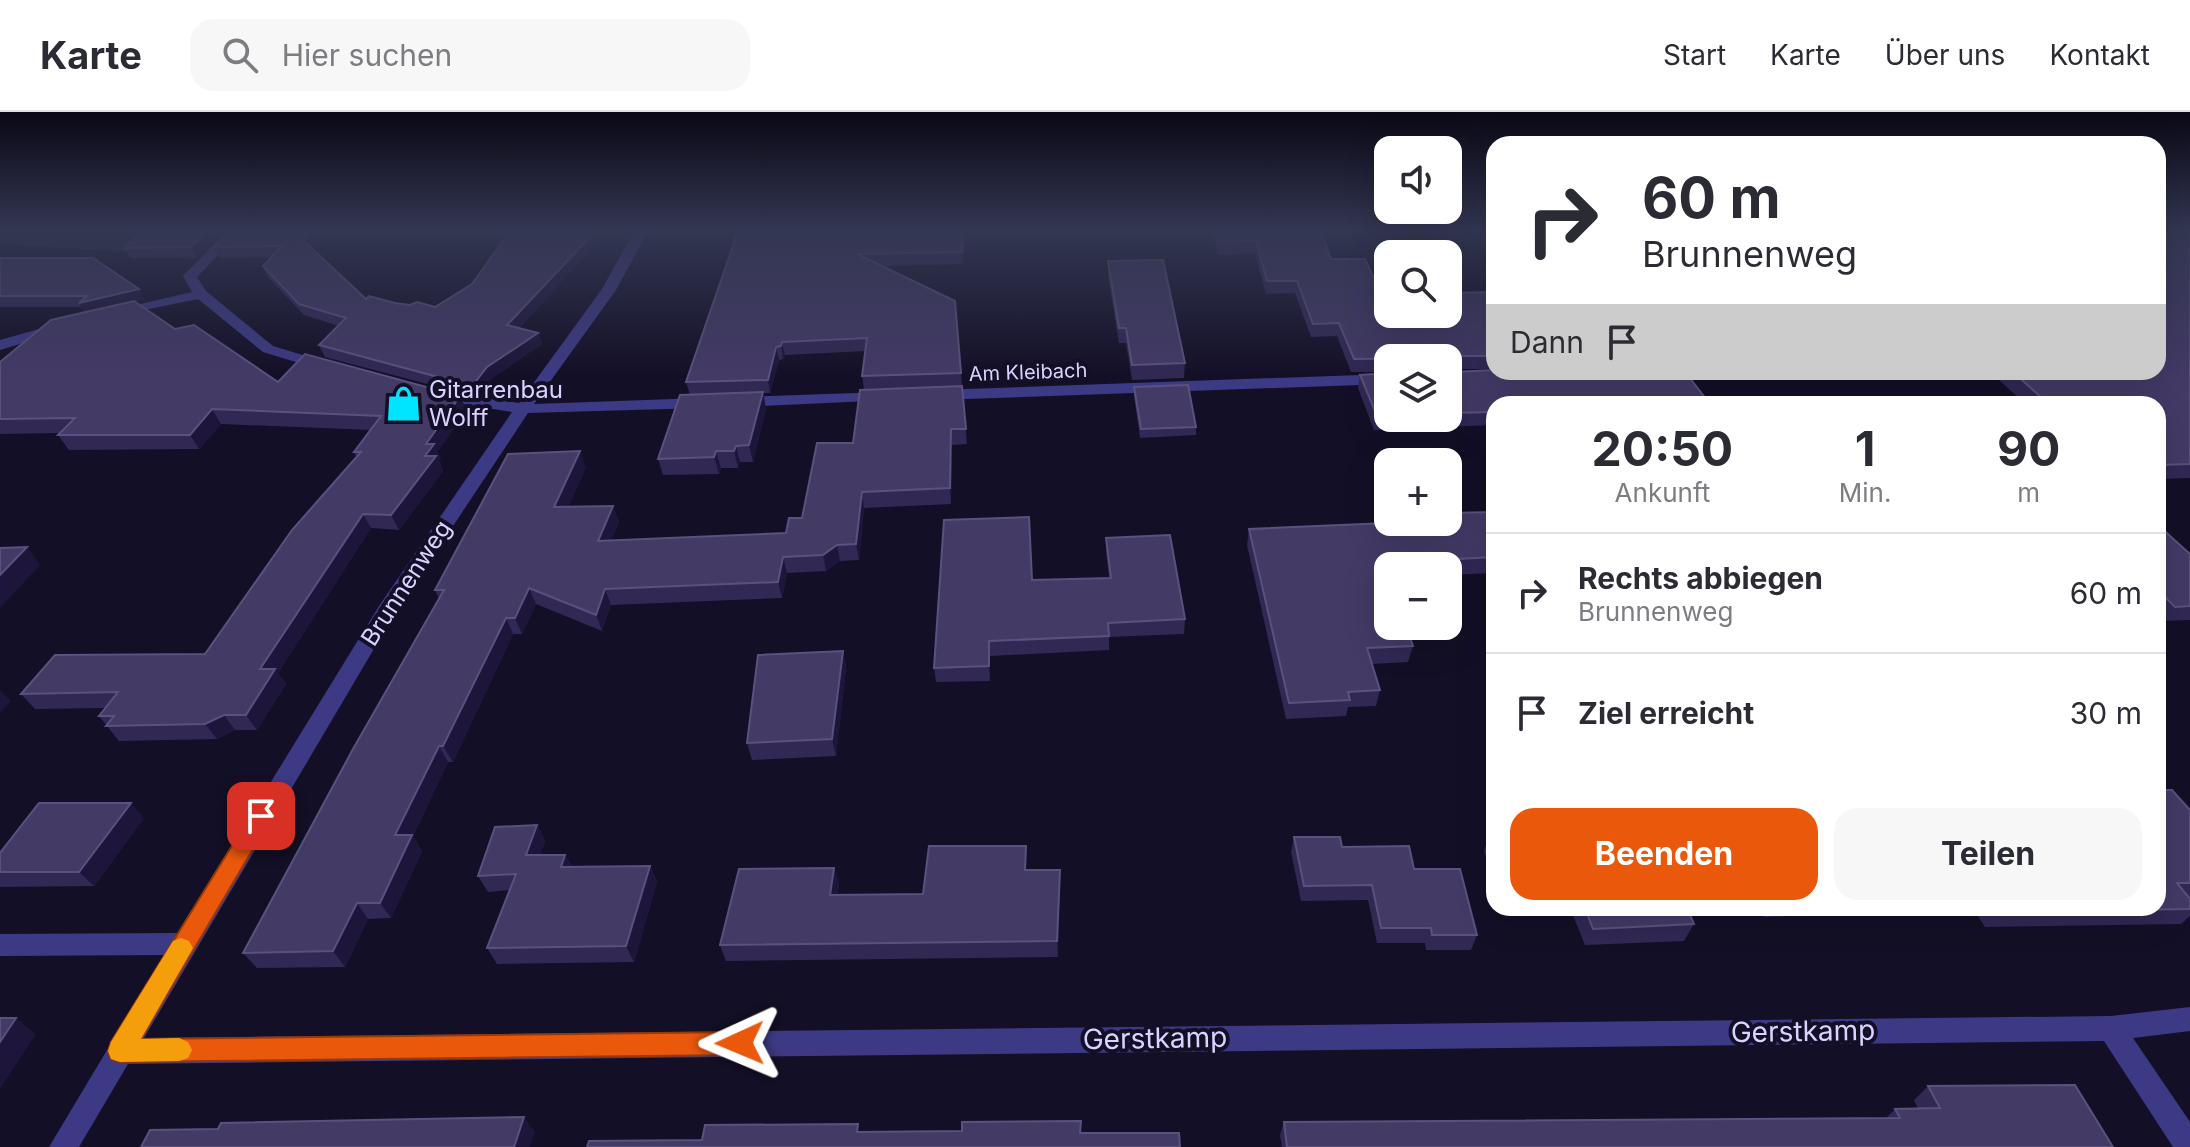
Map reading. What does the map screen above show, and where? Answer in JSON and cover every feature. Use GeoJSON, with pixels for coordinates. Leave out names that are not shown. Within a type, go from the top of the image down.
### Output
{"type":"FeatureCollection","features":[{"type":"Feature","properties":{"kind":"street"},"geometry":{"type":"LineString","coordinates":[[192,279],[201,294],[268,349],[346,372]]}},
{"type":"Feature","properties":{"kind":"street","name":"Brunnenweg"},"geometry":{"type":"LineString","coordinates":[[63,1147],[386,611],[488,456],[525,409],[615,279]]}},
{"type":"Feature","properties":{"kind":"street"},"geometry":{"type":"LineString","coordinates":[[109,316],[201,294]]}},
{"type":"Feature","properties":{"kind":"street"},"geometry":{"type":"LineString","coordinates":[[0,345],[79,323]]}},
{"type":"Feature","properties":{"kind":"street","name":"Am Kleibach"},"geometry":{"type":"LineString","coordinates":[[423,392],[468,403],[525,409],[1374,379]]}},
{"type":"Feature","properties":{"kind":"street"},"geometry":{"type":"LineString","coordinates":[[0,945],[183,944]]}},
{"type":"Feature","properties":{"kind":"street","name":"Gerstkamp"},"geometry":{"type":"LineString","coordinates":[[120,1051],[2111,1028],[2190,1019]]}},
{"type":"Feature","properties":{"kind":"street"},"geometry":{"type":"LineString","coordinates":[[2111,1028],[2190,1147]]}},
{"type":"Feature","properties":{"kind":"building"},"geometry":{"type":"Polygon","coordinates":[[[0,279],[125,279],[139,289],[79,303],[87,296],[0,296],[0,279]]]}},
{"type":"Feature","properties":{"kind":"building"},"geometry":{"type":"Polygon","coordinates":[[[276,279],[345,279],[366,299],[369,296],[395,303],[410,305],[417,302],[435,307],[475,279],[550,279],[507,325],[538,333],[487,367],[473,385],[319,345],[346,318],[299,304],[276,279]]]}},
{"type":"Feature","properties":{"kind":"building"},"geometry":{"type":"Polygon","coordinates":[[[721,279],[910,279],[955,301],[961,373],[862,376],[867,338],[782,342],[781,346],[776,347],[768,380],[686,382],[721,279]]]}},
{"type":"Feature","properties":{"kind":"building"},"geometry":{"type":"Polygon","coordinates":[[[1111,279],[1167,279],[1185,363],[1132,365],[1126,328],[1119,328],[1111,279]]]}},
{"type":"Feature","properties":{"kind":"building"},"geometry":{"type":"Polygon","coordinates":[[[1267,279],[1374,279],[1374,328],[1462,328],[1462,293],[1486,292],[1486,356],[1462,356],[1462,344],[1374,344],[1374,359],[1354,359],[1339,323],[1313,324],[1297,281],[1267,279]]]}},
{"type":"Feature","properties":{"kind":"building"},"geometry":{"type":"Polygon","coordinates":[[[2166,279],[2190,279],[2190,464],[2166,465],[2166,396],[2040,396],[2022,380],[2166,380],[2166,279]]]}},
{"type":"Feature","properties":{"kind":"building"},"geometry":{"type":"Polygon","coordinates":[[[134,301],[175,329],[194,325],[278,382],[305,354],[460,396],[426,444],[434,444],[425,456],[436,456],[391,515],[363,514],[260,669],[275,669],[246,715],[224,715],[205,724],[106,726],[114,716],[99,716],[118,692],[21,694],[55,655],[205,654],[292,530],[361,452],[354,452],[381,416],[212,409],[190,435],[58,435],[75,418],[0,419],[0,362],[51,320],[134,301]]]}},
{"type":"Feature","properties":{"kind":"building"},"geometry":{"type":"Polygon","coordinates":[[[1486,370],[1486,380],[1691,380],[1704,396],[1486,396],[1486,412],[1462,413],[1462,371],[1486,370]]]}},
{"type":"Feature","properties":{"kind":"building"},"geometry":{"type":"Polygon","coordinates":[[[1374,374],[1374,409],[1360,375],[1374,374]]]}},
{"type":"Feature","properties":{"kind":"building"},"geometry":{"type":"Polygon","coordinates":[[[1188,385],[1196,427],[1141,429],[1134,387],[1188,385]]]}},
{"type":"Feature","properties":{"kind":"building"},"geometry":{"type":"Polygon","coordinates":[[[962,386],[966,429],[951,429],[950,488],[862,492],[856,544],[837,545],[823,555],[783,557],[778,582],[605,589],[596,615],[529,588],[515,618],[506,618],[395,835],[412,835],[380,903],[357,903],[333,951],[243,953],[353,749],[444,590],[435,590],[508,454],[580,451],[554,507],[613,506],[598,541],[786,533],[789,518],[802,518],[817,443],[853,443],[860,390],[962,386]]]}},
{"type":"Feature","properties":{"kind":"building"},"geometry":{"type":"Polygon","coordinates":[[[763,392],[749,445],[736,446],[734,451],[716,451],[714,457],[658,459],[680,395],[763,392]]]}},
{"type":"Feature","properties":{"kind":"building"},"geometry":{"type":"Polygon","coordinates":[[[1486,512],[1486,557],[1462,559],[1462,552],[1374,552],[1374,640],[1411,640],[1413,646],[1367,648],[1380,690],[1348,692],[1350,700],[1289,703],[1249,529],[1374,524],[1374,536],[1462,536],[1462,513],[1486,512]]]}},
{"type":"Feature","properties":{"kind":"building"},"geometry":{"type":"Polygon","coordinates":[[[1029,517],[1032,580],[1111,578],[1106,538],[1170,535],[1185,619],[1108,623],[1109,636],[989,641],[989,666],[934,668],[944,520],[1029,517]]]}},
{"type":"Feature","properties":{"kind":"building"},"geometry":{"type":"Polygon","coordinates":[[[2166,532],[2190,554],[2190,606],[2175,607],[2166,598],[2166,532]]]}},
{"type":"Feature","properties":{"kind":"building"},"geometry":{"type":"Polygon","coordinates":[[[27,547],[0,575],[0,548],[27,547]]]}},
{"type":"Feature","properties":{"kind":"building"},"geometry":{"type":"Polygon","coordinates":[[[843,651],[832,739],[747,743],[758,655],[843,651]]]}},
{"type":"Feature","properties":{"kind":"building"},"geometry":{"type":"Polygon","coordinates":[[[2166,790],[2172,790],[2190,810],[2190,883],[2177,883],[2190,899],[2190,909],[2166,909],[2166,790]]]}},
{"type":"Feature","properties":{"kind":"building"},"geometry":{"type":"Polygon","coordinates":[[[39,803],[131,803],[79,872],[0,872],[0,853],[39,803]]]}},
{"type":"Feature","properties":{"kind":"building"},"geometry":{"type":"Polygon","coordinates":[[[537,825],[526,855],[565,855],[561,867],[650,866],[626,946],[487,948],[516,874],[478,876],[495,827],[537,825]]]}},
{"type":"Feature","properties":{"kind":"building"},"geometry":{"type":"Polygon","coordinates":[[[1294,837],[1340,837],[1342,847],[1409,846],[1414,869],[1460,869],[1477,935],[1432,935],[1431,928],[1381,928],[1372,885],[1304,886],[1294,837]]]}},
{"type":"Feature","properties":{"kind":"building"},"geometry":{"type":"Polygon","coordinates":[[[929,846],[1026,846],[1025,870],[1060,870],[1057,941],[720,945],[739,869],[834,868],[830,895],[923,894],[929,846]]]}},
{"type":"Feature","properties":{"kind":"building"},"geometry":{"type":"Polygon","coordinates":[[[1588,916],[1690,916],[1694,924],[1593,929],[1588,916]]]}},
{"type":"Feature","properties":{"kind":"building"},"geometry":{"type":"Polygon","coordinates":[[[0,1018],[16,1018],[0,1042],[0,1018]]]}},
{"type":"Feature","properties":{"kind":"building"},"geometry":{"type":"Polygon","coordinates":[[[2075,1085],[2113,1147],[1287,1147],[1284,1122],[1900,1118],[1895,1109],[1940,1108],[1928,1086],[2075,1085]]]}},
{"type":"Feature","properties":{"kind":"building"},"geometry":{"type":"Polygon","coordinates":[[[524,1117],[514,1147],[141,1147],[150,1130],[218,1129],[221,1123],[524,1117]]]}},
{"type":"Feature","properties":{"kind":"building"},"geometry":{"type":"Polygon","coordinates":[[[1081,1121],[1080,1133],[1179,1133],[1180,1147],[587,1147],[589,1141],[702,1140],[705,1125],[858,1124],[857,1132],[962,1131],[962,1122],[1081,1121]]]}},
{"type":"Feature","properties":{"kind":"slow traffic"},"geometry":{"type":"LineString","coordinates":[[179,1050],[120,1051],[181,948]]}},
{"type":"Feature","properties":{"kind":"place","name":"Gitarrenbau Wolff"},"geometry":{"type":"Point","coordinates":[403,403]}},
{"type":"Feature","properties":{"kind":"route"},"geometry":{"type":"LineString","coordinates":[[261,816],[120,1051],[740,1043]]}}]}
